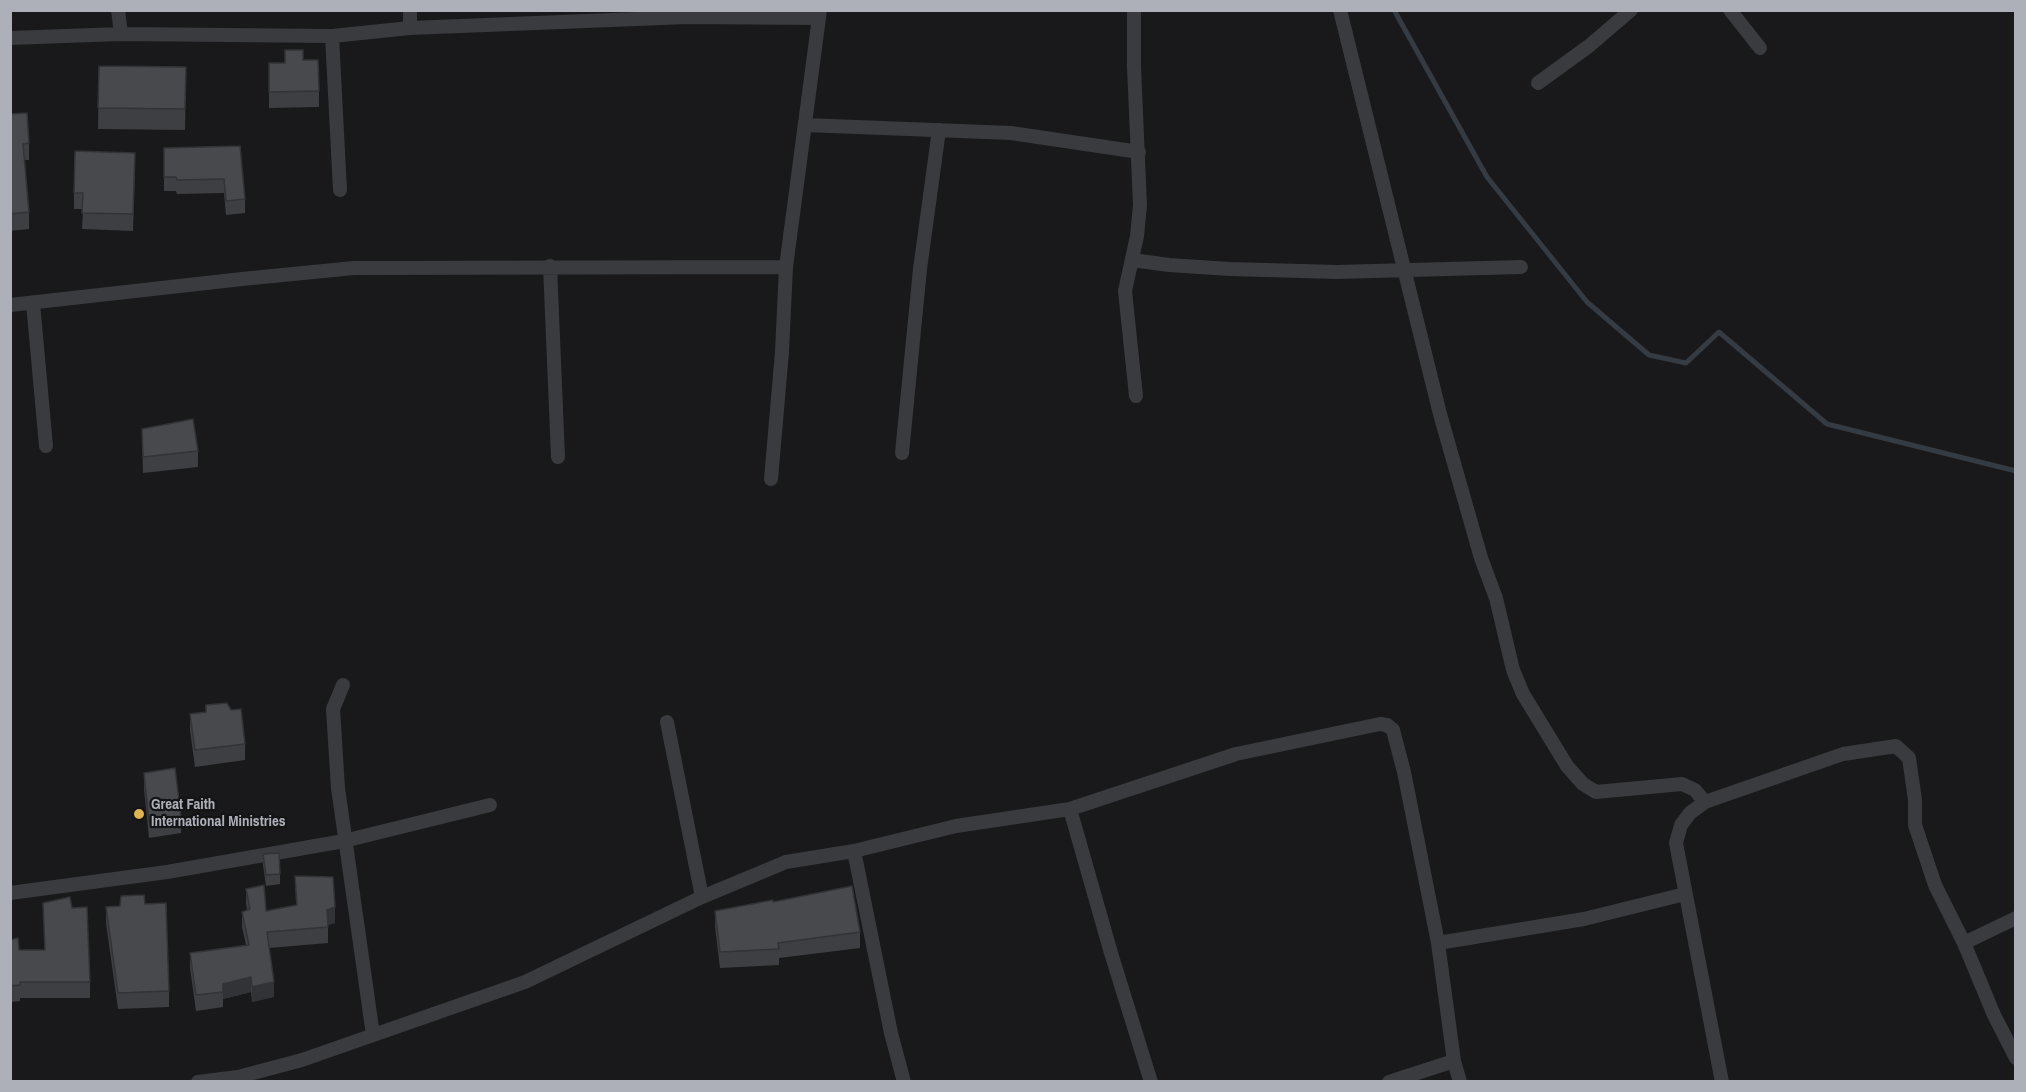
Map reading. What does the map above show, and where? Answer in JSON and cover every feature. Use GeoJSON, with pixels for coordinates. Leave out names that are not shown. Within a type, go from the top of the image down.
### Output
{"type":"FeatureCollection","features":[{"type":"Feature","properties":{"kind":"street"},"geometry":{"type":"LineString","coordinates":[[118,10],[121,34]]}},
{"type":"Feature","properties":{"kind":"street"},"geometry":{"type":"LineString","coordinates":[[410,10],[410,28]]}},
{"type":"Feature","properties":{"kind":"street"},"geometry":{"type":"LineString","coordinates":[[1134,10],[1140,206],[1137,236],[1125,291],[1136,396]]}},
{"type":"Feature","properties":{"kind":"street"},"geometry":{"type":"LineString","coordinates":[[1340,10],[1440,414],[1481,558],[1496,598],[1513,670],[1523,694],[1567,766],[1583,784],[1596,792],[1682,784],[1695,790],[1705,802]]}},
{"type":"Feature","properties":{"kind":"street"},"geometry":{"type":"LineString","coordinates":[[1538,83],[1631,10]]}},
{"type":"Feature","properties":{"kind":"street"},"geometry":{"type":"LineString","coordinates":[[1730,10],[1760,48]]}},
{"type":"Feature","properties":{"kind":"street"},"geometry":{"type":"LineString","coordinates":[[10,38],[121,34],[332,36],[410,28],[687,14],[820,14],[786,267],[782,352],[771,479]]}},
{"type":"Feature","properties":{"kind":"street"},"geometry":{"type":"LineString","coordinates":[[332,36],[340,190]]}},
{"type":"Feature","properties":{"kind":"street"},"geometry":{"type":"LineString","coordinates":[[805,124],[1011,133],[1140,152]]}},
{"type":"Feature","properties":{"kind":"street"},"geometry":{"type":"LineString","coordinates":[[902,453],[920,269],[939,130]]}},
{"type":"Feature","properties":{"kind":"street"},"geometry":{"type":"LineString","coordinates":[[1132,260],[1169,265],[1265,270],[1406,271],[1521,267]]}},
{"type":"Feature","properties":{"kind":"street"},"geometry":{"type":"LineString","coordinates":[[549,266],[558,457]]}},
{"type":"Feature","properties":{"kind":"street"},"geometry":{"type":"LineString","coordinates":[[10,305],[354,268],[786,267]]}},
{"type":"Feature","properties":{"kind":"street"},"geometry":{"type":"LineString","coordinates":[[33,303],[46,446]]}},
{"type":"Feature","properties":{"kind":"street"},"geometry":{"type":"LineString","coordinates":[[344,685],[333,709],[336,765],[344,841],[373,1035]]}},
{"type":"Feature","properties":{"kind":"street"},"geometry":{"type":"LineString","coordinates":[[667,722],[702,897]]}},
{"type":"Feature","properties":{"kind":"street"},"geometry":{"type":"LineString","coordinates":[[198,1082],[238,1077],[291,1063],[525,982],[702,897],[786,862],[854,851],[956,826],[1070,809],[1236,754],[1372,724],[1387,725],[1393,730],[1404,772],[1438,943],[1454,1061],[1460,1082]]}},
{"type":"Feature","properties":{"kind":"street"},"geometry":{"type":"LineString","coordinates":[[1722,1082],[1676,843],[1682,825],[1690,813],[1705,802],[1843,754],[1896,746],[1910,758],[1915,800],[1915,825],[1935,885],[1964,942],[1994,1015],[2016,1058]]}},
{"type":"Feature","properties":{"kind":"street"},"geometry":{"type":"LineString","coordinates":[[10,893],[167,872],[344,841],[490,805]]}},
{"type":"Feature","properties":{"kind":"street"},"geometry":{"type":"LineString","coordinates":[[1070,809],[1111,954],[1151,1082]]}},
{"type":"Feature","properties":{"kind":"street"},"geometry":{"type":"LineString","coordinates":[[854,851],[891,1033],[904,1082]]}},
{"type":"Feature","properties":{"kind":"street"},"geometry":{"type":"LineString","coordinates":[[1438,943],[1584,919],[1685,894]]}},
{"type":"Feature","properties":{"kind":"street"},"geometry":{"type":"LineString","coordinates":[[1964,942],[2016,918]]}},
{"type":"Feature","properties":{"kind":"street"},"geometry":{"type":"LineString","coordinates":[[1389,1082],[1454,1061]]}},
{"type":"Feature","properties":{"kind":"building"},"geometry":{"type":"Polygon","coordinates":[[[285,50],[303,50],[303,60],[318,60],[319,91],[269,92],[269,63],[285,63],[285,50]]]}},
{"type":"Feature","properties":{"kind":"building"},"geometry":{"type":"Polygon","coordinates":[[[99,66],[186,67],[185,109],[98,108],[99,66]]]}},
{"type":"Feature","properties":{"kind":"building"},"geometry":{"type":"Polygon","coordinates":[[[27,113],[29,143],[23,144],[29,212],[10,214],[10,114],[27,113]]]}},
{"type":"Feature","properties":{"kind":"building"},"geometry":{"type":"Polygon","coordinates":[[[240,146],[245,199],[226,201],[224,179],[177,180],[176,177],[164,177],[164,148],[240,146]]]}},
{"type":"Feature","properties":{"kind":"building"},"geometry":{"type":"Polygon","coordinates":[[[75,151],[135,153],[133,214],[82,213],[83,193],[74,193],[75,151]]]}},
{"type":"Feature","properties":{"kind":"building"},"geometry":{"type":"Polygon","coordinates":[[[193,419],[198,451],[143,457],[142,429],[193,419]]]}},
{"type":"Feature","properties":{"kind":"building"},"geometry":{"type":"Polygon","coordinates":[[[227,703],[231,710],[241,709],[245,744],[195,750],[190,714],[206,712],[206,705],[227,703]]]}},
{"type":"Feature","properties":{"kind":"building"},"geometry":{"type":"Polygon","coordinates":[[[175,768],[181,817],[149,822],[144,773],[175,768]]]}},
{"type":"Feature","properties":{"kind":"building"},"geometry":{"type":"Polygon","coordinates":[[[279,853],[280,874],[266,875],[263,854],[279,853]]]}},
{"type":"Feature","properties":{"kind":"building"},"geometry":{"type":"Polygon","coordinates":[[[295,876],[333,877],[335,907],[327,910],[328,927],[267,932],[274,982],[252,987],[251,977],[223,984],[223,992],[196,995],[190,953],[249,945],[242,912],[250,909],[246,889],[264,885],[266,911],[297,905],[295,876]]]}},
{"type":"Feature","properties":{"kind":"building"},"geometry":{"type":"Polygon","coordinates":[[[852,886],[860,932],[778,943],[779,949],[720,952],[715,911],[852,886]]]}},
{"type":"Feature","properties":{"kind":"building"},"geometry":{"type":"Polygon","coordinates":[[[144,895],[145,904],[166,903],[169,991],[118,993],[106,907],[120,906],[121,896],[144,895]]]}},
{"type":"Feature","properties":{"kind":"building"},"geometry":{"type":"Polygon","coordinates":[[[70,897],[72,908],[87,907],[90,982],[20,982],[20,985],[10,986],[10,940],[18,938],[19,950],[45,950],[43,903],[70,897]]]}},
{"type":"Feature","properties":{"kind":"waterway"},"geometry":{"type":"LineString","coordinates":[[1394,10],[1487,177],[1587,302],[1649,355],[1686,363],[1719,332],[1827,424],[2016,471]]}},
{"type":"Feature","properties":{"kind":"place","name":"Great Faith International Ministries"},"geometry":{"type":"Point","coordinates":[139,814]}}]}
